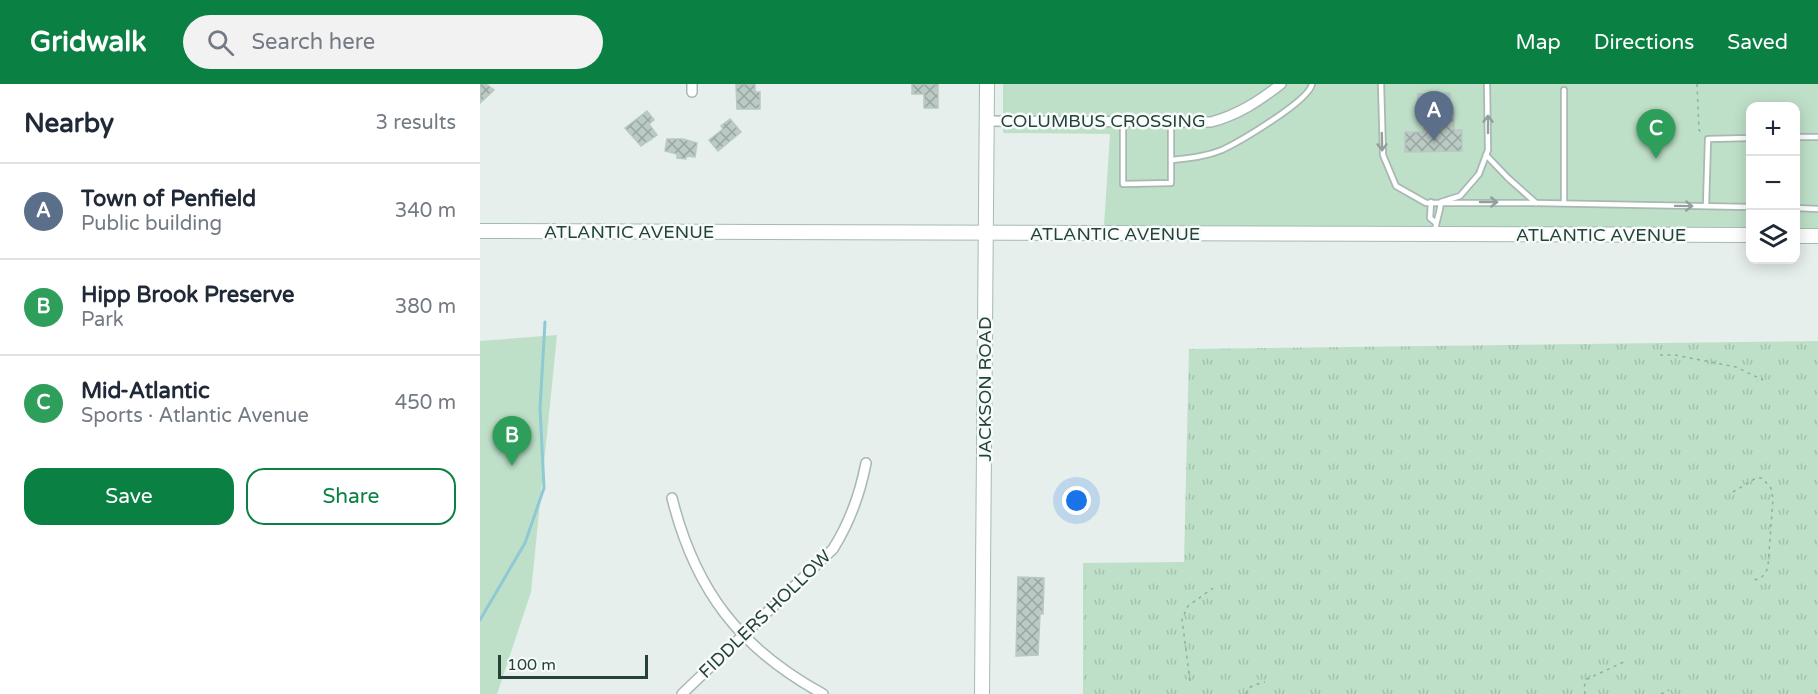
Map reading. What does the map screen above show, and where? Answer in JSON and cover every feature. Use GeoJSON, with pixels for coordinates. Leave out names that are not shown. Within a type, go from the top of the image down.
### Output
{"type":"FeatureCollection","features":[{"type":"Feature","properties":{"kind":"main road","name":"JACKSON ROAD"},"geometry":{"type":"LineString","coordinates":[[982,694],[987,84]]}},
{"type":"Feature","properties":{"kind":"main road","name":"ATLANTIC AVENUE"},"geometry":{"type":"LineString","coordinates":[[480,231],[986,234],[1435,229],[1746,235]]}},
{"type":"Feature","properties":{"kind":"main road"},"geometry":{"type":"LineString","coordinates":[[1800,236],[1818,236]]}},
{"type":"Feature","properties":{"kind":"street","name":"COLUMBUS CROSSING"},"geometry":{"type":"LineString","coordinates":[[987,121],[1210,122],[1243,111],[1281,84]]}},
{"type":"Feature","properties":{"kind":"street","name":"FIDDLERS HOLLOW"},"geometry":{"type":"LineString","coordinates":[[682,694],[833,549],[846,528],[866,463]]}},
{"type":"Feature","properties":{"kind":"street"},"geometry":{"type":"LineString","coordinates":[[672,498],[686,546],[701,579],[722,611],[768,660],[823,694]]}},
{"type":"Feature","properties":{"kind":"lane"},"geometry":{"type":"LineString","coordinates":[[1171,160],[1197,158],[1221,150],[1258,130],[1306,95],[1312,88],[1312,84]]}},
{"type":"Feature","properties":{"kind":"lane"},"geometry":{"type":"LineString","coordinates":[[1381,84],[1383,155],[1396,186],[1426,202],[1746,207]]}},
{"type":"Feature","properties":{"kind":"lane"},"geometry":{"type":"LineString","coordinates":[[1441,202],[1460,196],[1479,174],[1488,150],[1487,84]]}},
{"type":"Feature","properties":{"kind":"lane"},"geometry":{"type":"LineString","coordinates":[[1564,90],[1564,203]]}},
{"type":"Feature","properties":{"kind":"lane"},"geometry":{"type":"LineString","coordinates":[[1123,122],[1123,184],[1171,183],[1171,123]]}},
{"type":"Feature","properties":{"kind":"lane"},"geometry":{"type":"LineString","coordinates":[[1800,137],[1818,137]]}},
{"type":"Feature","properties":{"kind":"lane"},"geometry":{"type":"LineString","coordinates":[[1706,206],[1708,139],[1746,138]]}},
{"type":"Feature","properties":{"kind":"lane"},"geometry":{"type":"LineString","coordinates":[[1486,155],[1536,203]]}},
{"type":"Feature","properties":{"kind":"lane"},"geometry":{"type":"LineString","coordinates":[[1431,202],[1430,218],[1435,229]]}},
{"type":"Feature","properties":{"kind":"lane"},"geometry":{"type":"LineString","coordinates":[[1435,229],[1440,217],[1441,202]]}},
{"type":"Feature","properties":{"kind":"lane"},"geometry":{"type":"LineString","coordinates":[[1800,208],[1818,209]]}},
{"type":"Feature","properties":{"kind":"path"},"geometry":{"type":"LineString","coordinates":[[1697,84],[1699,130],[1708,139]]}},
{"type":"Feature","properties":{"kind":"path"},"geometry":{"type":"LineString","coordinates":[[1660,355],[1676,355],[1736,367],[1763,380]]}},
{"type":"Feature","properties":{"kind":"path"},"geometry":{"type":"LineString","coordinates":[[1733,492],[1756,478],[1762,478],[1771,488],[1773,499],[1768,566],[1761,579],[1754,580]]}},
{"type":"Feature","properties":{"kind":"path"},"geometry":{"type":"LineString","coordinates":[[1190,681],[1182,619],[1188,606],[1213,588]]}},
{"type":"Feature","properties":{"kind":"path"},"geometry":{"type":"LineString","coordinates":[[1585,694],[1584,687],[1587,679],[1626,661]]}},
{"type":"Feature","properties":{"kind":"path"},"geometry":{"type":"LineString","coordinates":[[1246,694],[1254,685],[1265,682]]}},
{"type":"Feature","properties":{"kind":"path"},"geometry":{"type":"LineString","coordinates":[[1661,694],[1669,690]]}},
{"type":"Feature","properties":{"kind":"green space"},"geometry":{"type":"Polygon","coordinates":[[[1003,84],[1818,84],[1818,231],[1800,230],[1800,102],[1746,102],[1746,230],[1104,225],[1110,134],[1003,133],[1003,84]]]}},
{"type":"Feature","properties":{"kind":"green space"},"geometry":{"type":"Polygon","coordinates":[[[557,335],[531,592],[497,694],[480,694],[480,341],[557,335]]]}},
{"type":"Feature","properties":{"kind":"green space"},"geometry":{"type":"Polygon","coordinates":[[[1818,341],[1818,694],[1083,694],[1083,563],[1184,562],[1189,349],[1818,341]]]}},
{"type":"Feature","properties":{"kind":"building"},"geometry":{"type":"Polygon","coordinates":[[[480,84],[486,84],[494,90],[480,103],[480,84]]]}},
{"type":"Feature","properties":{"kind":"building"},"geometry":{"type":"Polygon","coordinates":[[[736,84],[755,84],[755,92],[760,92],[760,109],[737,109],[736,84]]]}},
{"type":"Feature","properties":{"kind":"building"},"geometry":{"type":"Polygon","coordinates":[[[912,84],[938,84],[938,108],[924,108],[924,94],[912,94],[912,84]]]}},
{"type":"Feature","properties":{"kind":"building"},"geometry":{"type":"Polygon","coordinates":[[[1450,93],[1450,113],[1454,113],[1454,130],[1462,130],[1462,151],[1405,152],[1405,132],[1423,132],[1424,116],[1418,115],[1418,94],[1450,93]]]}},
{"type":"Feature","properties":{"kind":"building"},"geometry":{"type":"Polygon","coordinates":[[[647,111],[654,120],[649,124],[657,135],[641,146],[625,128],[647,111]]]}},
{"type":"Feature","properties":{"kind":"building"},"geometry":{"type":"Polygon","coordinates":[[[730,119],[741,132],[718,151],[709,140],[723,129],[721,126],[730,119]]]}},
{"type":"Feature","properties":{"kind":"building"},"geometry":{"type":"Polygon","coordinates":[[[667,139],[683,139],[697,143],[695,157],[677,158],[677,154],[665,151],[667,139]]]}},
{"type":"Feature","properties":{"kind":"building"},"geometry":{"type":"Polygon","coordinates":[[[1018,577],[1044,578],[1038,655],[1016,656],[1018,577]]]}},
{"type":"Feature","properties":{"kind":"waterway"},"geometry":{"type":"LineString","coordinates":[[480,620],[525,543],[544,488],[540,408],[545,322]]}},
{"type":"Feature","properties":{"kind":"place","name":"Town of Penfield"},"geometry":{"type":"Point","coordinates":[1434,141]}},
{"type":"Feature","properties":{"kind":"place","name":"Mid-Atlantic"},"geometry":{"type":"Point","coordinates":[1656,159]}},
{"type":"Feature","properties":{"kind":"place","name":"Hipp Brook Preserve"},"geometry":{"type":"Point","coordinates":[512,466]}}]}
